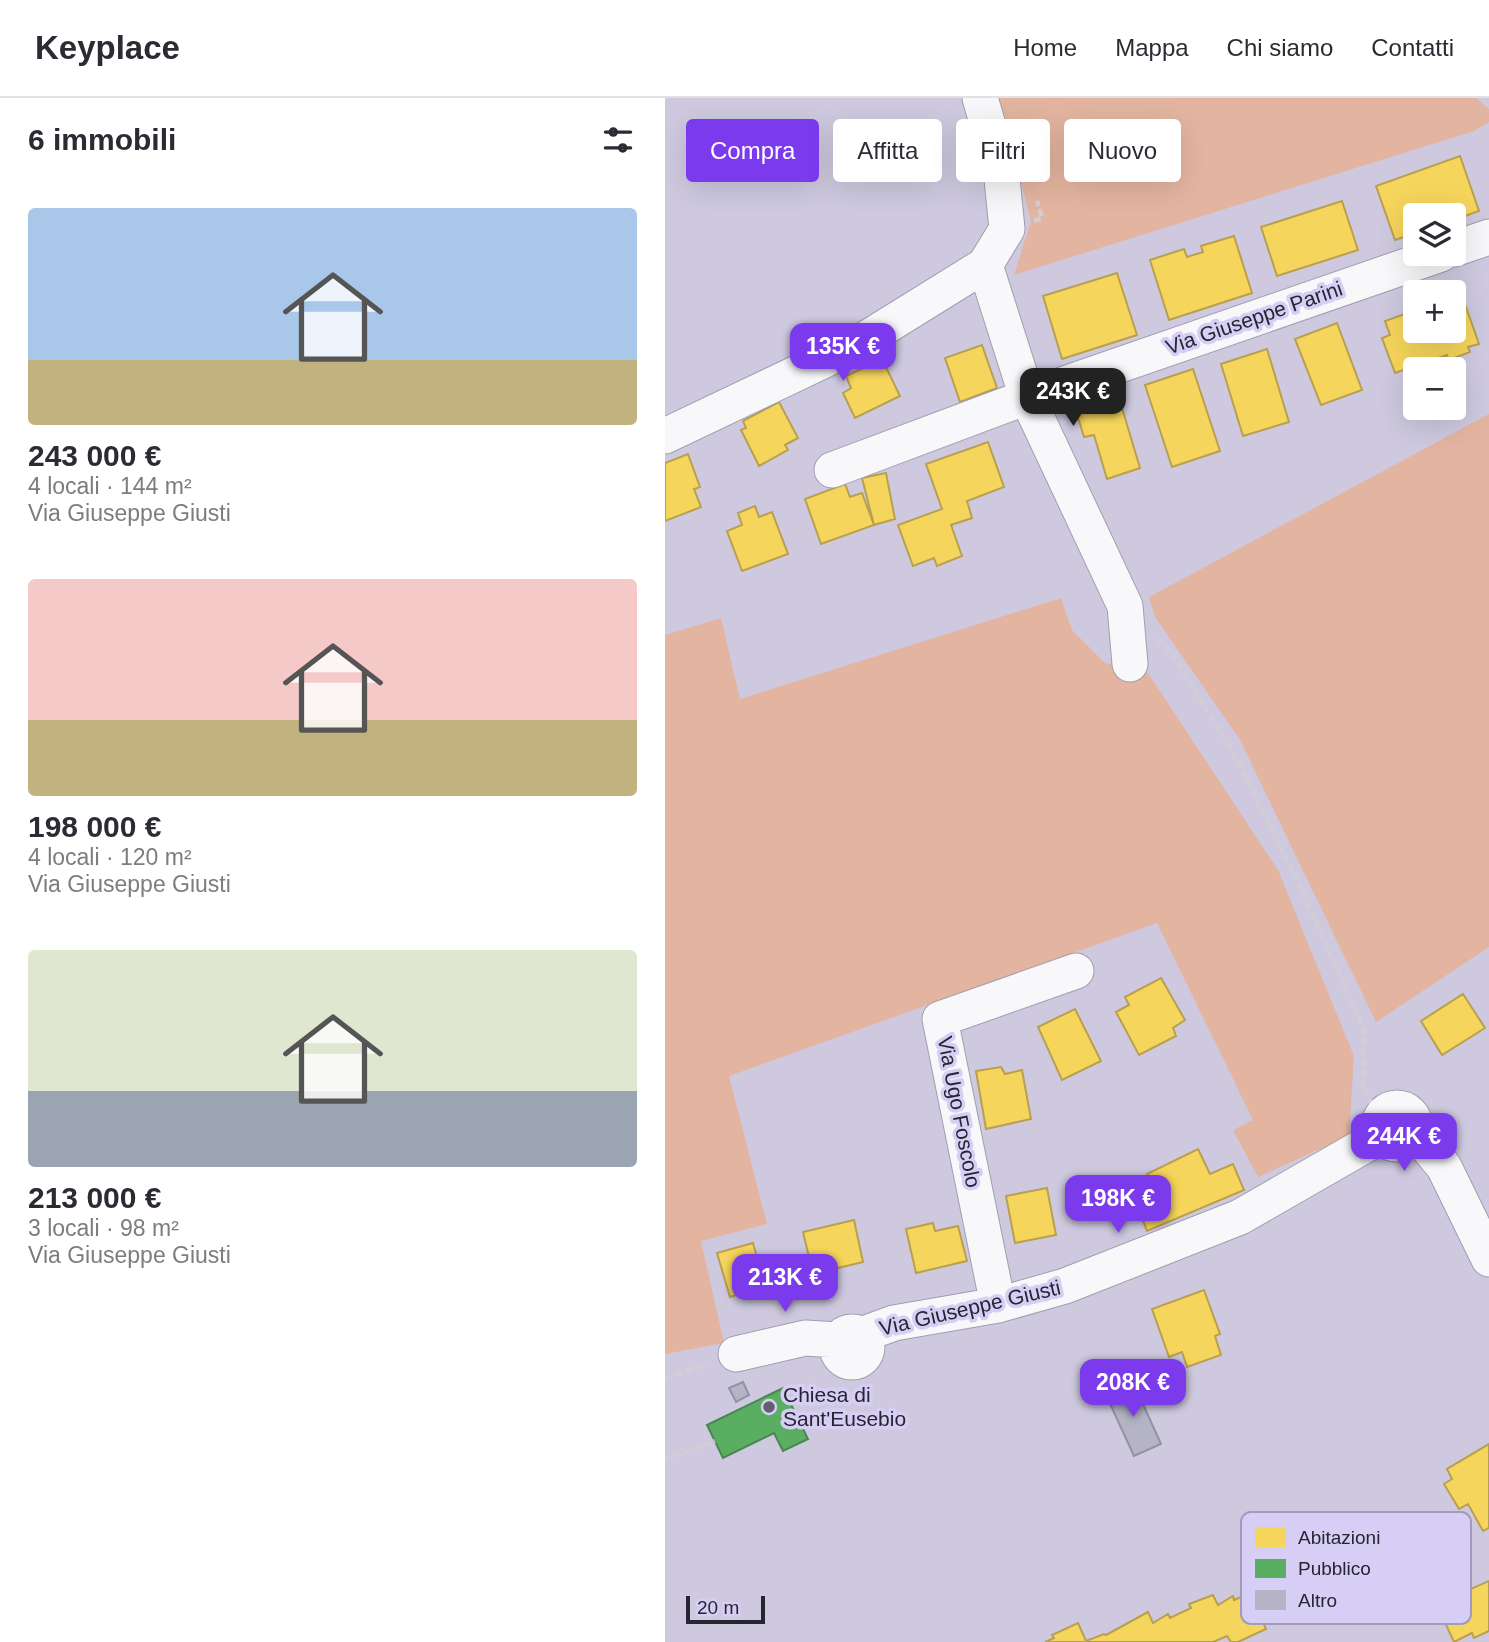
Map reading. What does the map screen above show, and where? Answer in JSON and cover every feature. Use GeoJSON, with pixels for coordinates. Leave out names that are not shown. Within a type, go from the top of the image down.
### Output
{"type":"FeatureCollection","features":[{"type":"Feature","properties":{"kind":"street"},"geometry":{"type":"LineString","coordinates":[[665,436],[856,345],[985,265],[1007,229],[1001,169],[980,98]]}},
{"type":"Feature","properties":{"kind":"street"},"geometry":{"type":"LineString","coordinates":[[1466,245],[1489,237]]}},
{"type":"Feature","properties":{"kind":"street"},"geometry":{"type":"LineString","coordinates":[[985,265],[1027,397],[1125,606],[1130,664]]}},
{"type":"Feature","properties":{"kind":"street","name":"Via Giuseppe Parini"},"geometry":{"type":"LineString","coordinates":[[832,470],[1027,397],[1406,266]]}},
{"type":"Feature","properties":{"kind":"street","name":"Via Ugo Foscolo"},"geometry":{"type":"LineString","coordinates":[[998,1305],[940,1019],[1076,971]]}},
{"type":"Feature","properties":{"kind":"street"},"geometry":{"type":"LineString","coordinates":[[1392,1130],[1444,1167],[1489,1259]]}},
{"type":"Feature","properties":{"kind":"street","name":"Via Giuseppe Giusti"},"geometry":{"type":"LineString","coordinates":[[736,1354],[805,1338],[849,1338],[894,1323],[998,1305],[1065,1286],[1240,1217],[1392,1130]]}},
{"type":"Feature","properties":{"kind":"path"},"geometry":{"type":"LineString","coordinates":[[1125,606],[1171,653],[1232,750],[1299,884],[1363,1027],[1363,1084],[1392,1130]]}},
{"type":"Feature","properties":{"kind":"path"},"geometry":{"type":"LineString","coordinates":[[665,1378],[736,1354]]}},
{"type":"Feature","properties":{"kind":"path"},"geometry":{"type":"LineString","coordinates":[[665,1460],[715,1441]]}},
{"type":"Feature","properties":{"kind":"shaded area"},"geometry":{"type":"Polygon","coordinates":[[[999,98],[1476,98],[1489,109],[1489,122],[1474,131],[1014,275],[1031,221],[1021,182],[1050,182],[1050,119],[1004,119],[999,98]]]}},
{"type":"Feature","properties":{"kind":"shaded area"},"geometry":{"type":"Polygon","coordinates":[[[1489,414],[1489,947],[1376,1022],[1240,740],[1155,617],[1149,597],[1489,414]]]}},
{"type":"Feature","properties":{"kind":"shaded area"},"geometry":{"type":"Polygon","coordinates":[[[1061,598],[1072,630],[1105,663],[1146,670],[1278,870],[1354,1056],[1349,1136],[1258,1177],[1233,1130],[1253,1120],[1157,923],[729,1076],[767,1224],[701,1241],[724,1343],[665,1354],[665,635],[721,618],[740,699],[1061,598]]]}},
{"type":"Feature","properties":{"kind":"building: Abitazioni"},"geometry":{"type":"Polygon","coordinates":[[[1460,156],[1479,211],[1466,216],[1466,203],[1403,203],[1403,237],[1395,240],[1376,186],[1460,156]]]}},
{"type":"Feature","properties":{"kind":"building: Abitazioni"},"geometry":{"type":"Polygon","coordinates":[[[1342,201],[1358,250],[1277,276],[1261,227],[1342,201]]]}},
{"type":"Feature","properties":{"kind":"building: Abitazioni"},"geometry":{"type":"Polygon","coordinates":[[[1234,236],[1252,293],[1169,320],[1150,260],[1184,249],[1187,257],[1203,252],[1201,246],[1234,236]]]}},
{"type":"Feature","properties":{"kind":"building: Abitazioni"},"geometry":{"type":"Polygon","coordinates":[[[1117,273],[1137,335],[1062,359],[1043,296],[1117,273]]]}},
{"type":"Feature","properties":{"kind":"building: Abitazioni"},"geometry":{"type":"Polygon","coordinates":[[[1466,307],[1479,344],[1468,347],[1470,352],[1457,357],[1403,357],[1403,370],[1395,373],[1382,338],[1390,335],[1385,321],[1403,315],[1403,343],[1466,343],[1466,307]]]}},
{"type":"Feature","properties":{"kind":"building: Abitazioni"},"geometry":{"type":"Polygon","coordinates":[[[1337,323],[1362,390],[1321,405],[1295,339],[1337,323]]]}},
{"type":"Feature","properties":{"kind":"building: Abitazioni"},"geometry":{"type":"Polygon","coordinates":[[[982,345],[997,388],[960,402],[945,358],[982,345]]]}},
{"type":"Feature","properties":{"kind":"building: Abitazioni"},"geometry":{"type":"Polygon","coordinates":[[[1267,349],[1289,422],[1243,436],[1221,364],[1267,349]]]}},
{"type":"Feature","properties":{"kind":"building: Abitazioni"},"geometry":{"type":"Polygon","coordinates":[[[882,359],[900,396],[855,418],[843,393],[851,388],[846,376],[882,359]]]}},
{"type":"Feature","properties":{"kind":"building: Abitazioni"},"geometry":{"type":"Polygon","coordinates":[[[1193,369],[1220,451],[1172,467],[1145,385],[1193,369]]]}},
{"type":"Feature","properties":{"kind":"building: Abitazioni"},"geometry":{"type":"Polygon","coordinates":[[[1119,398],[1140,468],[1107,479],[1094,435],[1084,437],[1076,411],[1119,398]]]}},
{"type":"Feature","properties":{"kind":"building: Abitazioni"},"geometry":{"type":"Polygon","coordinates":[[[779,402],[798,438],[785,445],[788,450],[759,466],[741,430],[746,428],[743,421],[779,402]]]}},
{"type":"Feature","properties":{"kind":"building: Abitazioni"},"geometry":{"type":"Polygon","coordinates":[[[988,442],[1004,487],[967,501],[972,518],[951,525],[962,556],[937,566],[934,558],[913,566],[898,525],[942,509],[926,464],[988,442]]]}},
{"type":"Feature","properties":{"kind":"building: Abitazioni"},"geometry":{"type":"Polygon","coordinates":[[[688,454],[700,487],[694,489],[701,507],[665,521],[665,463],[688,454]]]}},
{"type":"Feature","properties":{"kind":"building: Abitazioni"},"geometry":{"type":"Polygon","coordinates":[[[886,473],[895,519],[874,525],[862,478],[886,473]]]}},
{"type":"Feature","properties":{"kind":"building: Abitazioni"},"geometry":{"type":"Polygon","coordinates":[[[845,484],[850,497],[862,493],[874,525],[821,544],[805,499],[845,484]]]}},
{"type":"Feature","properties":{"kind":"building: Abitazioni"},"geometry":{"type":"Polygon","coordinates":[[[755,506],[759,517],[772,512],[788,554],[742,571],[727,531],[742,525],[738,513],[755,506]]]}},
{"type":"Feature","properties":{"kind":"building: Abitazioni"},"geometry":{"type":"Polygon","coordinates":[[[1161,978],[1185,1020],[1173,1028],[1176,1036],[1139,1055],[1116,1012],[1129,1005],[1125,997],[1161,978]]]}},
{"type":"Feature","properties":{"kind":"building: Abitazioni"},"geometry":{"type":"Polygon","coordinates":[[[1463,994],[1485,1028],[1442,1055],[1421,1021],[1463,994]]]}},
{"type":"Feature","properties":{"kind":"building: Abitazioni"},"geometry":{"type":"Polygon","coordinates":[[[1075,1009],[1101,1061],[1062,1080],[1038,1027],[1075,1009]]]}},
{"type":"Feature","properties":{"kind":"building: Abitazioni"},"geometry":{"type":"Polygon","coordinates":[[[1001,1067],[1005,1074],[1022,1070],[1031,1119],[986,1129],[976,1071],[1001,1067]]]}},
{"type":"Feature","properties":{"kind":"building: Abitazioni"},"geometry":{"type":"Polygon","coordinates":[[[1198,1149],[1210,1174],[1233,1164],[1244,1190],[1147,1231],[1137,1205],[1158,1197],[1147,1174],[1198,1149]]]}},
{"type":"Feature","properties":{"kind":"building: Abitazioni"},"geometry":{"type":"Polygon","coordinates":[[[1047,1188],[1056,1235],[1015,1243],[1006,1196],[1047,1188]]]}},
{"type":"Feature","properties":{"kind":"building: Abitazioni"},"geometry":{"type":"Polygon","coordinates":[[[854,1220],[863,1262],[813,1274],[803,1232],[854,1220]]]}},
{"type":"Feature","properties":{"kind":"building: Abitazioni"},"geometry":{"type":"Polygon","coordinates":[[[933,1223],[935,1231],[958,1226],[967,1261],[916,1273],[906,1229],[933,1223]]]}},
{"type":"Feature","properties":{"kind":"building: Abitazioni"},"geometry":{"type":"Polygon","coordinates":[[[753,1243],[765,1287],[730,1297],[717,1253],[753,1243]]]}},
{"type":"Feature","properties":{"kind":"building: Abitazioni"},"geometry":{"type":"Polygon","coordinates":[[[1204,1290],[1220,1334],[1215,1336],[1221,1355],[1187,1367],[1182,1352],[1169,1357],[1152,1309],[1204,1290]]]}},
{"type":"Feature","properties":{"kind":"building: Abitazioni"},"geometry":{"type":"Polygon","coordinates":[[[1489,1444],[1489,1528],[1483,1531],[1468,1504],[1459,1509],[1444,1484],[1452,1479],[1447,1469],[1489,1444]]]}},
{"type":"Feature","properties":{"kind":"building: Abitazioni"},"geometry":{"type":"Polygon","coordinates":[[[1489,1581],[1489,1631],[1474,1638],[1472,1633],[1454,1642],[1446,1624],[1471,1624],[1471,1589],[1489,1581]]]}},
{"type":"Feature","properties":{"kind":"building: Abitazioni"},"geometry":{"type":"Polygon","coordinates":[[[1213,1595],[1218,1605],[1233,1596],[1234,1600],[1241,1597],[1241,1624],[1264,1624],[1266,1629],[1238,1642],[1231,1642],[1227,1636],[1213,1642],[1045,1642],[1054,1638],[1052,1635],[1078,1623],[1086,1641],[1106,1635],[1148,1612],[1153,1623],[1168,1614],[1170,1618],[1191,1608],[1189,1604],[1213,1595]]]}},
{"type":"Feature","properties":{"kind":"building: Pubblico","name":"Chiesa di Sant'Eusebio"},"geometry":{"type":"Polygon","coordinates":[[[783,1388],[808,1439],[783,1451],[774,1433],[723,1458],[707,1425],[783,1388]]]}},
{"type":"Feature","properties":{"kind":"building: Altro"},"geometry":{"type":"Polygon","coordinates":[[[743,1382],[749,1395],[736,1402],[729,1388],[743,1382]]]}},
{"type":"Feature","properties":{"kind":"building: Altro"},"geometry":{"type":"Polygon","coordinates":[[[1133,1382],[1161,1444],[1134,1456],[1106,1395],[1133,1382]]]}},
{"type":"Feature","properties":{"kind":"place","name":"Chiesa di Sant'Eusebio"},"geometry":{"type":"Point","coordinates":[769,1407]}}]}
